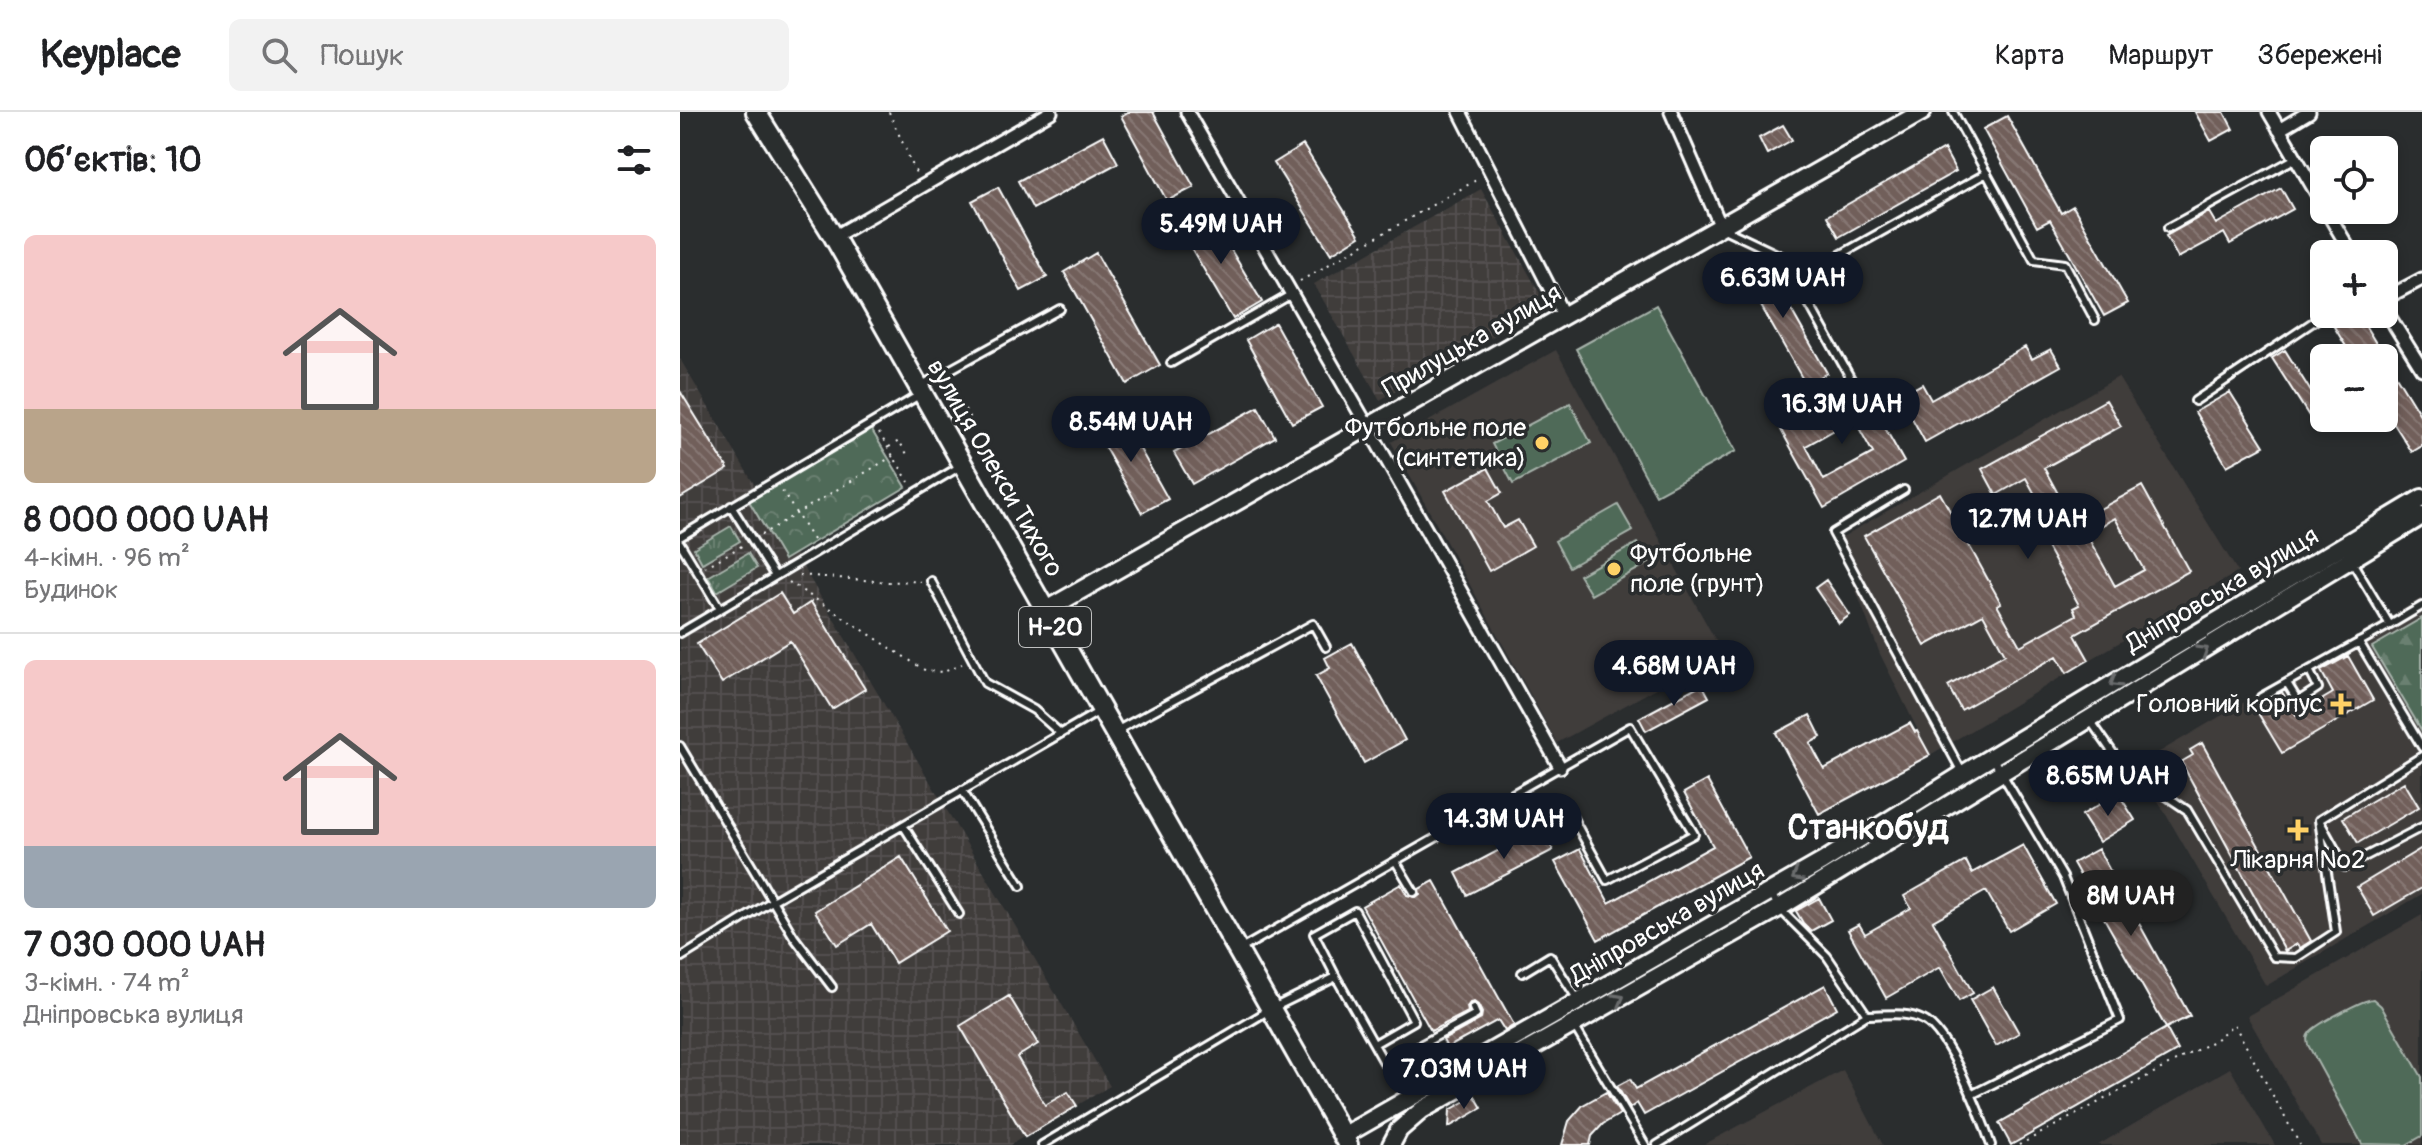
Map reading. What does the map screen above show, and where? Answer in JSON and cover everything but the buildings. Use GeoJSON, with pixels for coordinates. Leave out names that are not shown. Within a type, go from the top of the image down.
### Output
{"type":"FeatureCollection","features":[{"type":"Feature","properties":{"kind":"main road","name":"вулиця Олекси Тихого"},"geometry":{"type":"LineString","coordinates":[[756,112],[834,237],[1346,1140]]}},
{"type":"Feature","properties":{"kind":"street"},"geometry":{"type":"LineString","coordinates":[[834,237],[1051,112]]}},
{"type":"Feature","properties":{"kind":"street"},"geometry":{"type":"LineString","coordinates":[[1187,112],[1560,767]]}},
{"type":"Feature","properties":{"kind":"street"},"geometry":{"type":"LineString","coordinates":[[1460,112],[1564,316]]}},
{"type":"Feature","properties":{"kind":"street"},"geometry":{"type":"LineString","coordinates":[[1671,112],[1721,227]]}},
{"type":"Feature","properties":{"kind":"street","name":"Прилуцька вулиця"},"geometry":{"type":"LineString","coordinates":[[1046,610],[1922,112]]}},
{"type":"Feature","properties":{"kind":"street"},"geometry":{"type":"LineString","coordinates":[[2269,112],[2310,182]]}},
{"type":"Feature","properties":{"kind":"street"},"geometry":{"type":"LineString","coordinates":[[2279,130],[2309,112]]}},
{"type":"Feature","properties":{"kind":"street"},"geometry":{"type":"LineString","coordinates":[[2398,292],[2422,279]]}},
{"type":"Feature","properties":{"kind":"street"},"geometry":{"type":"LineString","coordinates":[[2396,328],[2422,369]]}},
{"type":"Feature","properties":{"kind":"street","name":"Дніпровська вулиця"},"geometry":{"type":"LineString","coordinates":[[1346,1140],[1770,891],[1968,782],[2001,773],[2347,553],[2422,498]]}},
{"type":"Feature","properties":{"kind":"street","name":"Дніпровська вулиця"},"geometry":{"type":"LineString","coordinates":[[1391,1145],[1399,1130],[1422,1110],[1779,908],[1968,782],[1991,756],[2347,553],[2422,516]]}},
{"type":"Feature","properties":{"kind":"lane"},"geometry":{"type":"LineString","coordinates":[[1953,112],[2034,260],[2065,264],[2095,320]]}},
{"type":"Feature","properties":{"kind":"lane"},"geometry":{"type":"LineString","coordinates":[[2168,228],[2296,158]]}},
{"type":"Feature","properties":{"kind":"lane"},"geometry":{"type":"LineString","coordinates":[[1795,280],[1987,173]]}},
{"type":"Feature","properties":{"kind":"lane"},"geometry":{"type":"LineString","coordinates":[[1721,227],[1783,257],[1851,379]]}},
{"type":"Feature","properties":{"kind":"lane"},"geometry":{"type":"LineString","coordinates":[[1171,363],[1290,291]]}},
{"type":"Feature","properties":{"kind":"lane"},"geometry":{"type":"LineString","coordinates":[[680,537],[1060,309]]}},
{"type":"Feature","properties":{"kind":"lane"},"geometry":{"type":"LineString","coordinates":[[2195,401],[2310,324]]}},
{"type":"Feature","properties":{"kind":"lane"},"geometry":{"type":"LineString","coordinates":[[680,633],[964,465]]}},
{"type":"Feature","properties":{"kind":"lane"},"geometry":{"type":"LineString","coordinates":[[1904,490],[1833,533],[1968,782]]}},
{"type":"Feature","properties":{"kind":"lane"},"geometry":{"type":"LineString","coordinates":[[731,506],[777,575]]}},
{"type":"Feature","properties":{"kind":"lane"},"geometry":{"type":"LineString","coordinates":[[680,543],[720,609]]}},
{"type":"Feature","properties":{"kind":"lane"},"geometry":{"type":"LineString","coordinates":[[2347,553],[2390,625]]}},
{"type":"Feature","properties":{"kind":"lane"},"geometry":{"type":"LineString","coordinates":[[931,581],[985,683],[1034,710],[1060,733]]}},
{"type":"Feature","properties":{"kind":"lane"},"geometry":{"type":"LineString","coordinates":[[2261,697],[2422,606]]}},
{"type":"Feature","properties":{"kind":"lane"},"geometry":{"type":"LineString","coordinates":[[1114,733],[1313,624],[1326,647]]}},
{"type":"Feature","properties":{"kind":"lane"},"geometry":{"type":"LineString","coordinates":[[2359,642],[2422,747]]}},
{"type":"Feature","properties":{"kind":"lane"},"geometry":{"type":"LineString","coordinates":[[2287,683],[2298,701],[2318,688],[2309,670]]}},
{"type":"Feature","properties":{"kind":"lane"},"geometry":{"type":"LineString","coordinates":[[2080,703],[2122,766],[2187,810],[2274,957],[2296,958],[2336,932],[2319,820]]}},
{"type":"Feature","properties":{"kind":"lane"},"geometry":{"type":"LineString","coordinates":[[680,958],[772,901],[1102,711]]}},
{"type":"Feature","properties":{"kind":"lane"},"geometry":{"type":"LineString","coordinates":[[1238,951],[1630,727],[1694,834],[1607,880],[1565,804],[1522,828],[1507,799]]}},
{"type":"Feature","properties":{"kind":"lane"},"geometry":{"type":"LineString","coordinates":[[680,746],[794,937],[832,987]]}},
{"type":"Feature","properties":{"kind":"lane"},"geometry":{"type":"LineString","coordinates":[[1971,1095],[2120,1020],[2063,877],[1991,756]]}},
{"type":"Feature","properties":{"kind":"lane"},"geometry":{"type":"LineString","coordinates":[[2319,820],[2422,756]]}},
{"type":"Feature","properties":{"kind":"lane"},"geometry":{"type":"LineString","coordinates":[[962,790],[1021,886]]}},
{"type":"Feature","properties":{"kind":"lane"},"geometry":{"type":"LineString","coordinates":[[2319,820],[2345,867]]}},
{"type":"Feature","properties":{"kind":"lane"},"geometry":{"type":"LineString","coordinates":[[903,825],[959,914]]}},
{"type":"Feature","properties":{"kind":"lane"},"geometry":{"type":"LineString","coordinates":[[2327,876],[2422,827]]}},
{"type":"Feature","properties":{"kind":"lane"},"geometry":{"type":"LineString","coordinates":[[1396,862],[1414,892]]}},
{"type":"Feature","properties":{"kind":"lane"},"geometry":{"type":"LineString","coordinates":[[1770,891],[1779,908],[1827,956],[1867,1015]]}},
{"type":"Feature","properties":{"kind":"lane"},"geometry":{"type":"LineString","coordinates":[[1374,1044],[1414,1021],[1355,911],[1314,934],[1336,977],[1385,1064],[1476,1015],[1473,1008]]}},
{"type":"Feature","properties":{"kind":"lane"},"geometry":{"type":"LineString","coordinates":[[1522,973],[1550,956],[1572,1005],[1573,1025],[1645,1145]]}},
{"type":"Feature","properties":{"kind":"lane"},"geometry":{"type":"LineString","coordinates":[[1042,1145],[1271,1009],[1336,977]]}},
{"type":"Feature","properties":{"kind":"lane"},"geometry":{"type":"LineString","coordinates":[[1657,1145],[1867,1015],[1905,1014],[1923,1020],[1937,1030],[1971,1095],[1991,1145]]}},
{"type":"Feature","properties":{"kind":"path"},"geometry":{"type":"LineString","coordinates":[[889,112],[922,186]]}},
{"type":"Feature","properties":{"kind":"path"},"geometry":{"type":"LineString","coordinates":[[1290,291],[1488,173]]}},
{"type":"Feature","properties":{"kind":"path"},"geometry":{"type":"LineString","coordinates":[[961,402],[970,418]]}},
{"type":"Feature","properties":{"kind":"path"},"geometry":{"type":"LineString","coordinates":[[873,422],[915,492]]}},
{"type":"Feature","properties":{"kind":"path"},"geometry":{"type":"LineString","coordinates":[[888,447],[899,441],[907,454]]}},
{"type":"Feature","properties":{"kind":"path"},"geometry":{"type":"LineString","coordinates":[[697,572],[893,456]]}},
{"type":"Feature","properties":{"kind":"path"},"geometry":{"type":"LineString","coordinates":[[774,480],[819,550]]}},
{"type":"Feature","properties":{"kind":"path"},"geometry":{"type":"LineString","coordinates":[[777,575],[888,582],[931,581]]}},
{"type":"Feature","properties":{"kind":"path"},"geometry":{"type":"LineString","coordinates":[[777,575],[926,671],[944,672],[972,659]]}},
{"type":"Feature","properties":{"kind":"path"},"geometry":{"type":"LineString","coordinates":[[2019,1145],[2215,1040],[2234,1024],[2300,1145]]}},
{"type":"Feature","properties":{"kind":"shaded area"},"geometry":{"type":"Polygon","coordinates":[[[1481,189],[1547,306],[1380,400],[1314,284],[1481,189]]]}},
{"type":"Feature","properties":{"kind":"shaded area"},"geometry":{"type":"Polygon","coordinates":[[[1556,350],[1722,652],[1557,743],[1391,442],[1556,350]]]}},
{"type":"Feature","properties":{"kind":"shaded area"},"geometry":{"type":"Polygon","coordinates":[[[680,359],[1110,1086],[1010,1145],[680,1145],[680,359]]]}},
{"type":"Feature","properties":{"kind":"shaded area"},"geometry":{"type":"Polygon","coordinates":[[[2118,377],[2238,572],[1930,755],[1880,654],[1837,540],[2118,377]]]}},
{"type":"Feature","properties":{"kind":"shaded area","name":"Лікарня №2"},"geometry":{"type":"Polygon","coordinates":[[[2422,598],[2422,894],[2266,986],[2137,765],[2422,598]]]}},
{"type":"Feature","properties":{"kind":"shaded area"},"geometry":{"type":"Polygon","coordinates":[[[2422,915],[2422,1145],[2321,1145],[2247,1016],[2422,915]]]}},
{"type":"Feature","properties":{"kind":"shaded area"},"geometry":{"type":"Polygon","coordinates":[[[2230,1068],[2275,1145],[2098,1145],[2230,1068]]]}},
{"type":"Feature","properties":{"kind":"shaded area"},"geometry":{"type":"Polygon","coordinates":[[[1843,1070],[1883,1145],[1703,1145],[1843,1070]]]}},
{"type":"Feature","properties":{"kind":"green space"},"geometry":{"type":"Polygon","coordinates":[[[1656,305],[1736,451],[1656,495],[1576,349],[1656,305]]]}},
{"type":"Feature","properties":{"kind":"green space","name":"Футбольне поле (синтетика)"},"geometry":{"type":"Polygon","coordinates":[[[1570,403],[1591,443],[1513,484],[1492,444],[1570,403]]]}},
{"type":"Feature","properties":{"kind":"green space"},"geometry":{"type":"Polygon","coordinates":[[[871,429],[906,487],[784,560],[749,501],[871,429]]]}},
{"type":"Feature","properties":{"kind":"green space"},"geometry":{"type":"Polygon","coordinates":[[[1618,505],[1633,531],[1569,567],[1555,541],[1618,505]]]}},
{"type":"Feature","properties":{"kind":"green space"},"geometry":{"type":"Polygon","coordinates":[[[731,526],[740,541],[702,563],[694,548],[731,526]]]}},
{"type":"Feature","properties":{"kind":"green space","name":"Футбольне поле (грунт)"},"geometry":{"type":"Polygon","coordinates":[[[1637,543],[1649,563],[1591,595],[1579,575],[1637,543]]]}},
{"type":"Feature","properties":{"kind":"green space"},"geometry":{"type":"Polygon","coordinates":[[[748,553],[757,568],[717,592],[708,577],[748,553]]]}},
{"type":"Feature","properties":{"kind":"green space"},"geometry":{"type":"Polygon","coordinates":[[[2422,618],[2422,731],[2372,647],[2422,618]]]}},
{"type":"Feature","properties":{"kind":"green space"},"geometry":{"type":"Polygon","coordinates":[[[2373,999],[2381,1006],[2422,1077],[2422,1136],[2406,1145],[2362,1144],[2308,1045],[2308,1035],[2314,1028],[2373,999]]]}},
{"type":"Feature","properties":{"kind":"place","name":"Футбольне поле (синтетика)"},"geometry":{"type":"Point","coordinates":[1542,443]}},
{"type":"Feature","properties":{"kind":"place","name":"Футбольне поле (грунт)"},"geometry":{"type":"Point","coordinates":[1614,569]}},
{"type":"Feature","properties":{"kind":"place","name":"Головний корпус"},"geometry":{"type":"Point","coordinates":[2341,704]}},
{"type":"Feature","properties":{"kind":"place","name":"Лікарня №2"},"geometry":{"type":"Point","coordinates":[2298,830]}},
{"type":"Feature","properties":{"kind":"district","name":"Станкобуд"},"geometry":{"type":"Point","coordinates":[1868,828]}}]}
